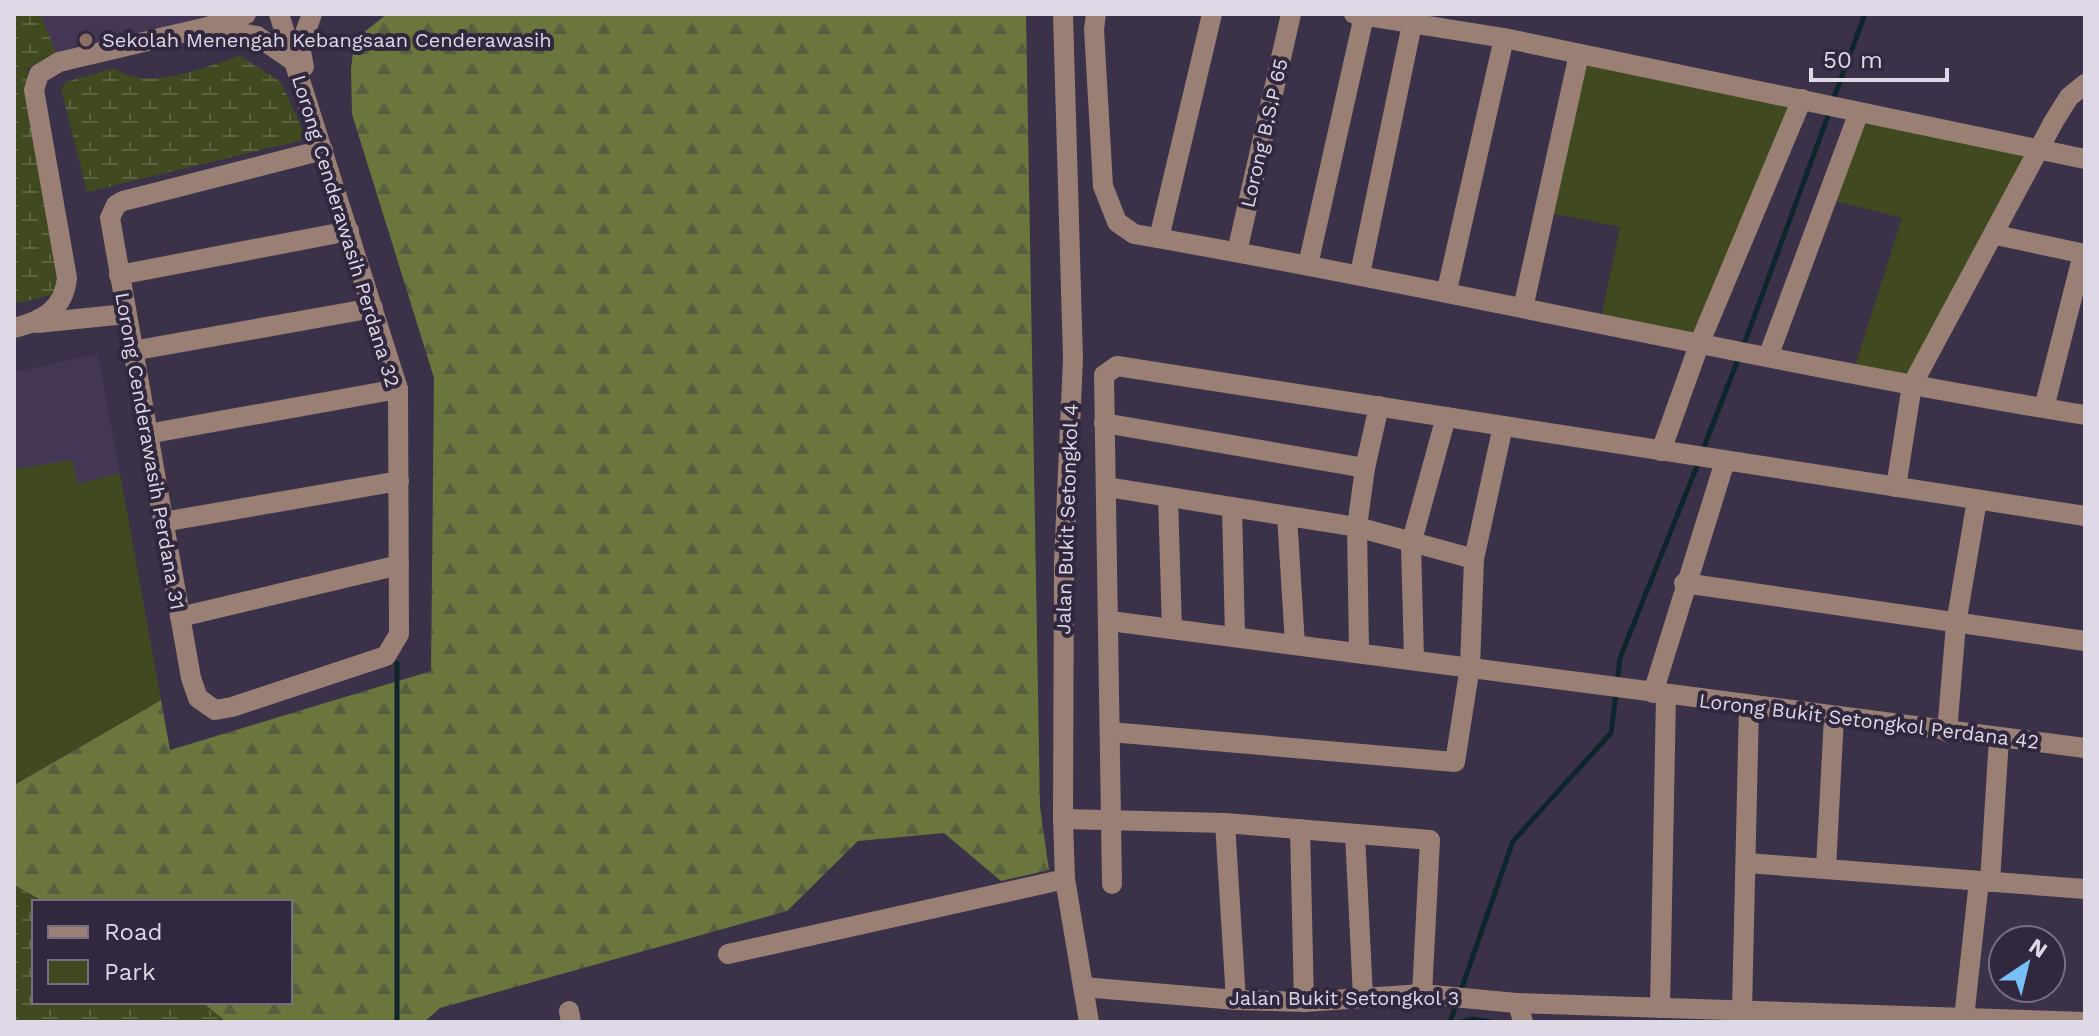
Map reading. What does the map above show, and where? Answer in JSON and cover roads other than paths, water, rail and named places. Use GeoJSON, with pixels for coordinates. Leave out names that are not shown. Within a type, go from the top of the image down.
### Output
{"type":"FeatureCollection","features":[{"type":"Feature","properties":{"kind":"street"},"geometry":{"type":"LineString","coordinates":[[207,27],[246,14]]}},
{"type":"Feature","properties":{"kind":"street","name":"Lorong Cenderawasih Perdana 32"},"geometry":{"type":"LineString","coordinates":[[191,678],[205,705],[222,709],[386,656],[399,634],[398,389],[279,14]]}},
{"type":"Feature","properties":{"kind":"street"},"geometry":{"type":"LineString","coordinates":[[312,14],[300,46],[315,120]]}},
{"type":"Feature","properties":{"kind":"street","name":"Jalan Bukit Setongkol 4"},"geometry":{"type":"LineString","coordinates":[[1063,14],[1073,359],[1064,562],[1063,819],[1065,879],[1089,1022]]}},
{"type":"Feature","properties":{"kind":"street"},"geometry":{"type":"LineString","coordinates":[[1096,14],[1094,29],[1103,186],[1117,222],[1134,234],[1447,290],[1746,353],[2085,415]]}},
{"type":"Feature","properties":{"kind":"street"},"geometry":{"type":"LineString","coordinates":[[1159,238],[1212,14]]}},
{"type":"Feature","properties":{"kind":"street","name":"Lorong B.S.P 65"},"geometry":{"type":"LineString","coordinates":[[1237,252],[1291,14]]}},
{"type":"Feature","properties":{"kind":"street"},"geometry":{"type":"LineString","coordinates":[[1308,265],[1359,15],[1504,38],[2085,159]]}},
{"type":"Feature","properties":{"kind":"street"},"geometry":{"type":"LineString","coordinates":[[37,323],[60,303],[67,278],[34,82],[44,69],[181,22],[257,36],[292,60]]}},
{"type":"Feature","properties":{"kind":"street"},"geometry":{"type":"LineString","coordinates":[[1360,274],[1412,24]]}},
{"type":"Feature","properties":{"kind":"street"},"geometry":{"type":"LineString","coordinates":[[1447,290],[1504,38]]}},
{"type":"Feature","properties":{"kind":"street"},"geometry":{"type":"LineString","coordinates":[[1523,308],[1579,54]]}},
{"type":"Feature","properties":{"kind":"street"},"geometry":{"type":"LineString","coordinates":[[1896,487],[1912,385],[2069,97],[2085,84]]}},
{"type":"Feature","properties":{"kind":"street"},"geometry":{"type":"LineString","coordinates":[[1666,451],[1700,342],[1808,100]]}},
{"type":"Feature","properties":{"kind":"street"},"geometry":{"type":"LineString","coordinates":[[1768,357],[1850,110]]}},
{"type":"Feature","properties":{"kind":"street","name":"Lorong Cenderawasih Perdana 31"},"geometry":{"type":"LineString","coordinates":[[191,678],[110,224],[114,209],[123,201],[323,150]]}},
{"type":"Feature","properties":{"kind":"street"},"geometry":{"type":"LineString","coordinates":[[119,275],[349,231]]}},
{"type":"Feature","properties":{"kind":"street"},"geometry":{"type":"LineString","coordinates":[[1996,235],[2084,254],[2044,408]]}},
{"type":"Feature","properties":{"kind":"street"},"geometry":{"type":"LineString","coordinates":[[132,351],[373,308]]}},
{"type":"Feature","properties":{"kind":"street"},"geometry":{"type":"LineString","coordinates":[[14,328],[126,314]]}},
{"type":"Feature","properties":{"kind":"street"},"geometry":{"type":"LineString","coordinates":[[1112,884],[1104,375],[1117,366],[2085,516]]}},
{"type":"Feature","properties":{"kind":"street"},"geometry":{"type":"LineString","coordinates":[[147,434],[398,389]]}},
{"type":"Feature","properties":{"kind":"street"},"geometry":{"type":"LineString","coordinates":[[1359,652],[1357,527],[1365,468],[1379,406]]}},
{"type":"Feature","properties":{"kind":"street"},"geometry":{"type":"LineString","coordinates":[[1414,659],[1411,544],[1446,417]]}},
{"type":"Feature","properties":{"kind":"street"},"geometry":{"type":"LineString","coordinates":[[1104,423],[1365,468]]}},
{"type":"Feature","properties":{"kind":"street"},"geometry":{"type":"LineString","coordinates":[[1110,732],[1451,764],[1456,759],[1470,666],[1474,559],[1503,426]]}},
{"type":"Feature","properties":{"kind":"street"},"geometry":{"type":"LineString","coordinates":[[1651,1012],[1657,693],[1684,583],[1722,460]]}},
{"type":"Feature","properties":{"kind":"street"},"geometry":{"type":"LineString","coordinates":[[163,522],[399,481]]}},
{"type":"Feature","properties":{"kind":"street"},"geometry":{"type":"LineString","coordinates":[[1107,487],[1357,527],[1474,559]]}},
{"type":"Feature","properties":{"kind":"street"},"geometry":{"type":"LineString","coordinates":[[1168,497],[1172,629]]}},
{"type":"Feature","properties":{"kind":"street"},"geometry":{"type":"LineString","coordinates":[[1947,732],[1956,624],[1977,500]]}},
{"type":"Feature","properties":{"kind":"street"},"geometry":{"type":"LineString","coordinates":[[1232,507],[1235,636]]}},
{"type":"Feature","properties":{"kind":"street"},"geometry":{"type":"LineString","coordinates":[[1287,516],[1295,644]]}},
{"type":"Feature","properties":{"kind":"street"},"geometry":{"type":"LineString","coordinates":[[180,617],[399,565]]}},
{"type":"Feature","properties":{"kind":"street"},"geometry":{"type":"LineString","coordinates":[[1684,583],[2085,641]]}},
{"type":"Feature","properties":{"kind":"street","name":"Lorong Bukit Setongkol Perdana 42"},"geometry":{"type":"LineString","coordinates":[[1110,621],[2085,748]]}},
{"type":"Feature","properties":{"kind":"street"},"geometry":{"type":"LineString","coordinates":[[1728,1014],[1747,863],[1749,705]]}},
{"type":"Feature","properties":{"kind":"street"},"geometry":{"type":"LineString","coordinates":[[1826,868],[1834,717]]}},
{"type":"Feature","properties":{"kind":"street"},"geometry":{"type":"LineString","coordinates":[[1976,1019],[1999,738]]}},
{"type":"Feature","properties":{"kind":"street"},"geometry":{"type":"LineString","coordinates":[[1063,819],[1225,823],[1426,840],[1431,844],[1422,994]]}},
{"type":"Feature","properties":{"kind":"street"},"geometry":{"type":"LineString","coordinates":[[1225,823],[1236,1000]]}},
{"type":"Feature","properties":{"kind":"street"},"geometry":{"type":"LineString","coordinates":[[1300,829],[1304,1002]]}},
{"type":"Feature","properties":{"kind":"street"},"geometry":{"type":"LineString","coordinates":[[1355,834],[1363,997]]}},
{"type":"Feature","properties":{"kind":"street"},"geometry":{"type":"LineString","coordinates":[[1747,863],[2085,889]]}},
{"type":"Feature","properties":{"kind":"street"},"geometry":{"type":"LineString","coordinates":[[728,954],[1065,879]]}},
{"type":"Feature","properties":{"kind":"street","name":"Jalan Bukit Setongkol 3"},"geometry":{"type":"LineString","coordinates":[[1083,987],[1236,1000],[1304,1002],[1422,994],[1519,1009],[2085,1022]]}},
{"type":"Feature","properties":{"kind":"waterway"},"geometry":{"type":"LineString","coordinates":[[1832,103],[1865,14]]}},
{"type":"Feature","properties":{"kind":"waterway"},"geometry":{"type":"LineString","coordinates":[[1743,347],[1829,113]]}},
{"type":"Feature","properties":{"kind":"waterway"},"geometry":{"type":"LineString","coordinates":[[1702,452],[1739,357]]}},
{"type":"Feature","properties":{"kind":"waterway"},"geometry":{"type":"LineString","coordinates":[[1617,684],[1620,658],[1699,461]]}},
{"type":"Feature","properties":{"kind":"waterway"},"geometry":{"type":"LineString","coordinates":[[397,663],[397,1022]]}},
{"type":"Feature","properties":{"kind":"waterway"},"geometry":{"type":"LineString","coordinates":[[1460,993],[1513,841],[1611,733],[1616,694]]}},
{"type":"Feature","properties":{"kind":"waterway"},"geometry":{"type":"LineString","coordinates":[[1450,1022],[1457,1002]]}},
{"type":"Feature","properties":{"kind":"waterway"},"geometry":{"type":"LineString","coordinates":[[1462,1022],[1472,1019],[1491,1022]]}},
{"type":"Feature","properties":{"kind":"place","name":"Sekolah Menengah Kebangsaan Cenderawasih"},"geometry":{"type":"Point","coordinates":[86,40]}}]}
